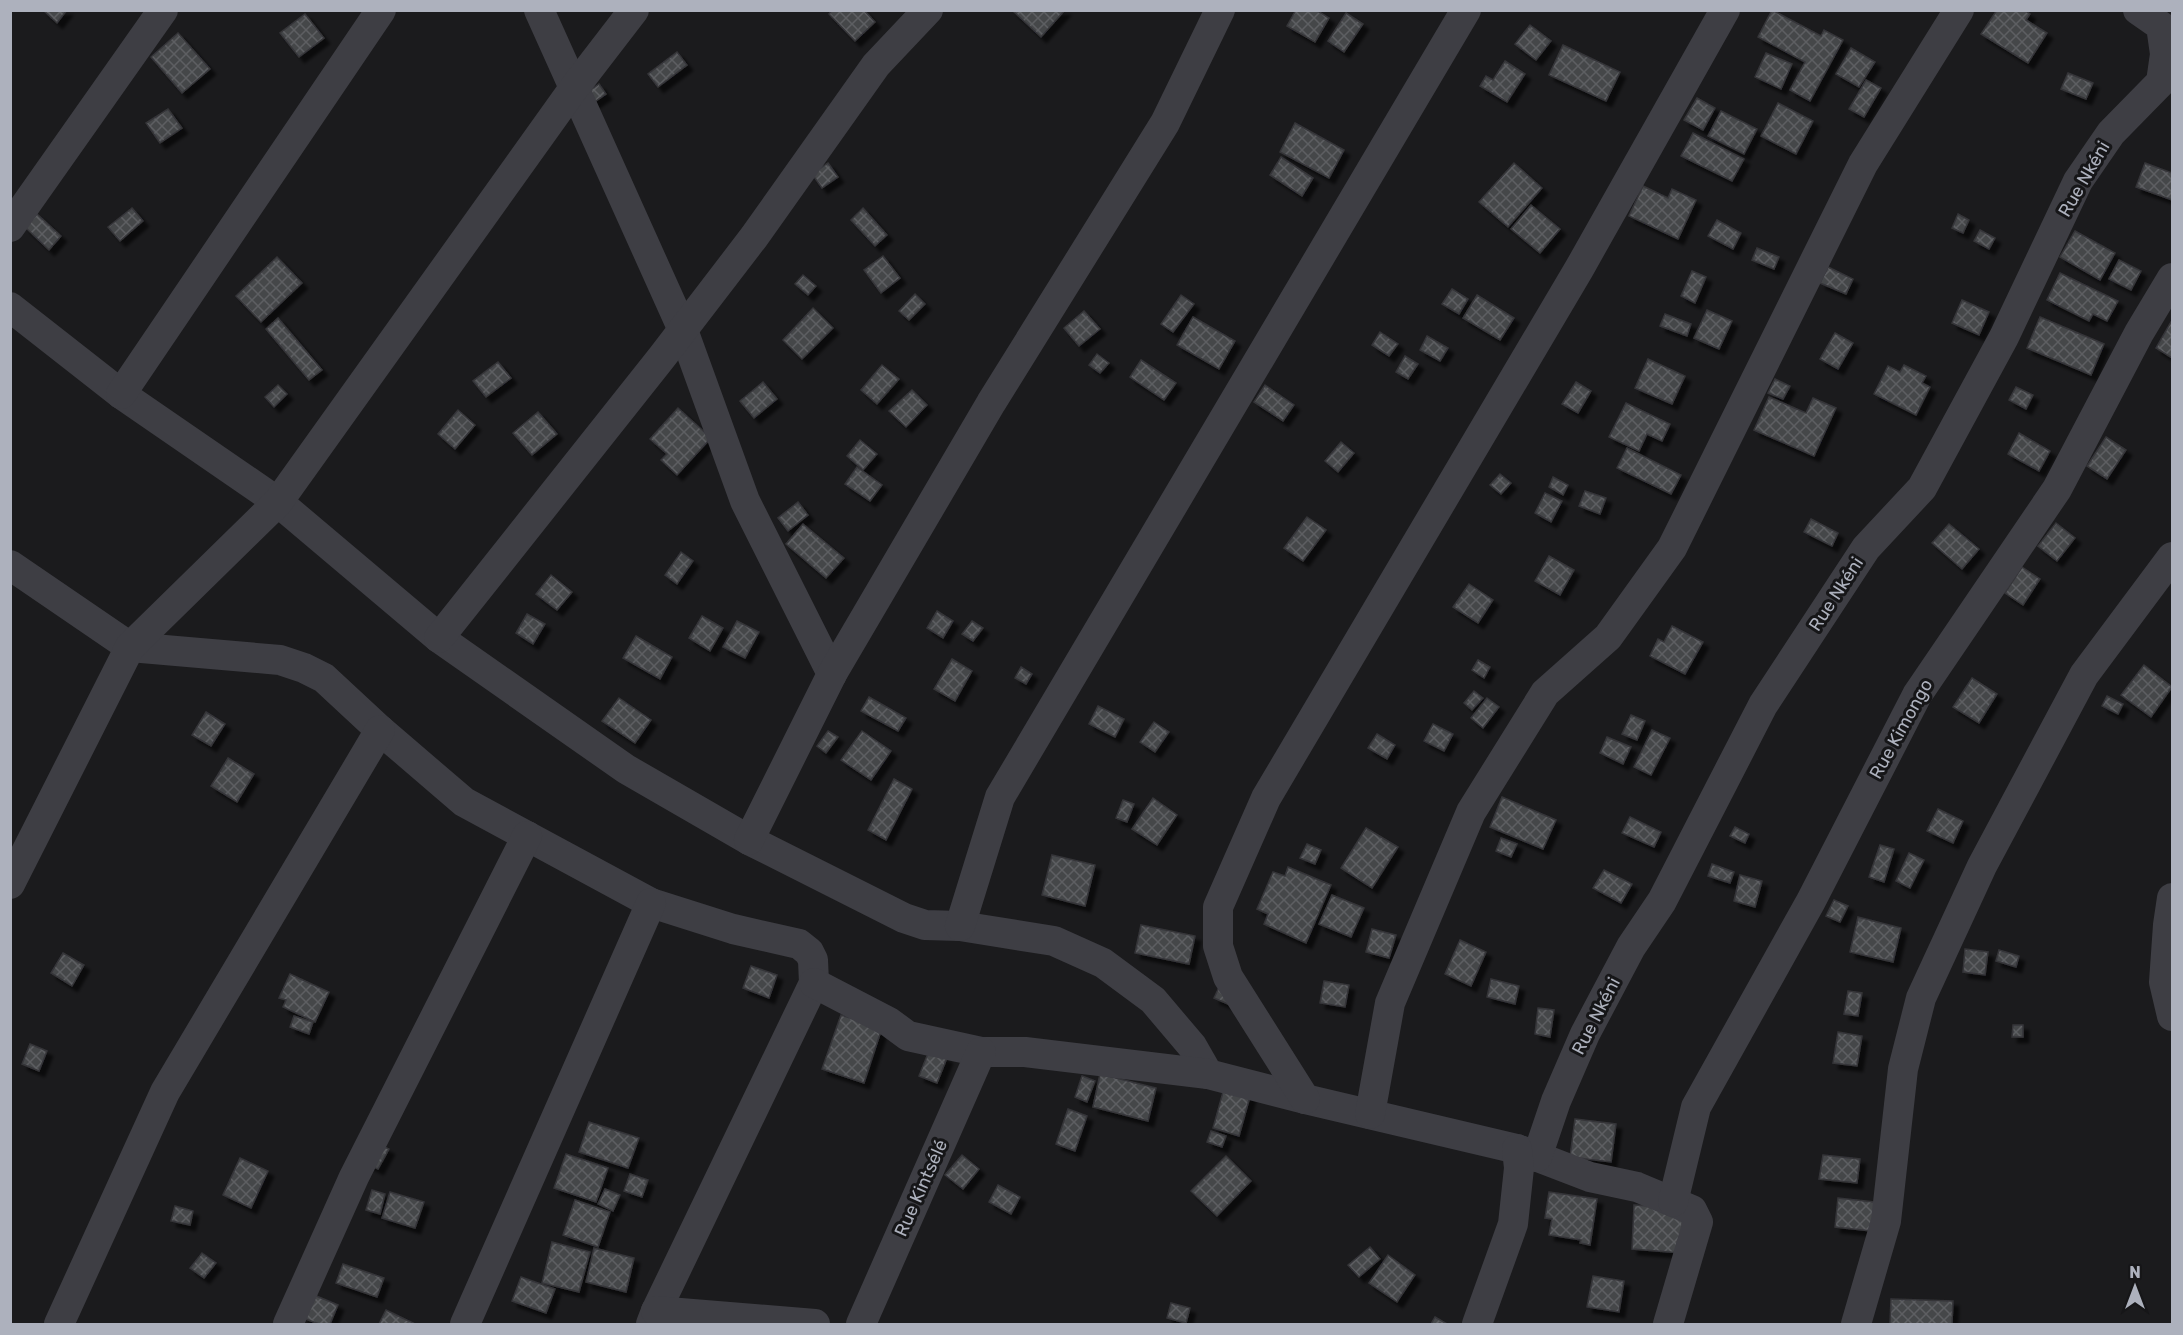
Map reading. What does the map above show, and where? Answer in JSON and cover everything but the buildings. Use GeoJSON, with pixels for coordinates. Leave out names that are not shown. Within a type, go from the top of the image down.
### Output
{"type":"FeatureCollection","features":[{"type":"Feature","properties":{"kind":"street"},"geometry":{"type":"LineString","coordinates":[[10,227],[163,10]]}},
{"type":"Feature","properties":{"kind":"street"},"geometry":{"type":"LineString","coordinates":[[121,394],[381,10]]}},
{"type":"Feature","properties":{"kind":"street"},"geometry":{"type":"LineString","coordinates":[[539,10],[683,330],[745,501],[832,674]]}},
{"type":"Feature","properties":{"kind":"street"},"geometry":{"type":"LineString","coordinates":[[10,884],[18,851],[130,647],[278,502],[574,88],[634,10]]}},
{"type":"Feature","properties":{"kind":"street"},"geometry":{"type":"LineString","coordinates":[[439,638],[754,237],[876,65],[928,10]]}},
{"type":"Feature","properties":{"kind":"street"},"geometry":{"type":"LineString","coordinates":[[749,840],[832,674],[991,402],[1165,123],[1220,10]]}},
{"type":"Feature","properties":{"kind":"street"},"geometry":{"type":"LineString","coordinates":[[960,926],[1000,796],[1466,10]]}},
{"type":"Feature","properties":{"kind":"street"},"geometry":{"type":"LineString","coordinates":[[1305,1099],[1228,977],[1218,946],[1218,907],[1266,798],[1579,269],[1725,10]]}},
{"type":"Feature","properties":{"kind":"street"},"geometry":{"type":"LineString","coordinates":[[1370,1114],[1390,1003],[1471,812],[1545,693],[1608,637],[1672,549],[1863,164],[1959,10]]}},
{"type":"Feature","properties":{"kind":"street","name":"Rue Nkéni"},"geometry":{"type":"LineString","coordinates":[[1477,1324],[1513,1224],[1519,1168],[1556,1101],[1585,1034],[1631,947],[1662,900],[1763,705],[1866,548],[1922,488],[2004,337],[2078,181],[2111,133],[2161,82],[2165,54],[2161,27],[2138,10]]}},
{"type":"Feature","properties":{"kind":"street","name":"Rue Kimongo"},"geometry":{"type":"LineString","coordinates":[[1668,1324],[1698,1222],[1683,1206],[1696,1107],[1811,900],[1917,695],[2057,489],[2139,333],[2172,278]]}},
{"type":"Feature","properties":{"kind":"street"},"geometry":{"type":"LineString","coordinates":[[10,307],[121,394],[278,502],[439,638],[626,769],[749,840],[904,918],[925,925],[960,926],[1054,941],[1103,963],[1153,1000],[1192,1046],[1208,1074]]}},
{"type":"Feature","properties":{"kind":"street"},"geometry":{"type":"LineString","coordinates":[[1856,1324],[1886,1221],[1903,1069],[1921,998],[1982,866],[2084,675],[2172,557]]}},
{"type":"Feature","properties":{"kind":"street"},"geometry":{"type":"LineString","coordinates":[[10,565],[130,647],[280,660],[304,668],[324,678],[464,802],[651,903],[733,929],[799,944],[809,952],[813,960],[814,983],[653,1318],[815,1324]]}},
{"type":"Feature","properties":{"kind":"street"},"geometry":{"type":"LineString","coordinates":[[58,1324],[165,1092],[380,730]]}},
{"type":"Feature","properties":{"kind":"street"},"geometry":{"type":"LineString","coordinates":[[288,1324],[354,1177],[527,836]]}},
{"type":"Feature","properties":{"kind":"street"},"geometry":{"type":"LineString","coordinates":[[2172,898],[2164,982],[2172,1016]]}},
{"type":"Feature","properties":{"kind":"street"},"geometry":{"type":"LineString","coordinates":[[465,1324],[651,903]]}},
{"type":"Feature","properties":{"kind":"street"},"geometry":{"type":"LineString","coordinates":[[814,983],[890,1022],[908,1036],[981,1052],[1025,1053],[1208,1074],[1527,1153],[1590,1177],[1637,1187],[1683,1206]]}},
{"type":"Feature","properties":{"kind":"street","name":"Rue Kintsélé"},"geometry":{"type":"LineString","coordinates":[[861,1324],[981,1052]]}}]}
